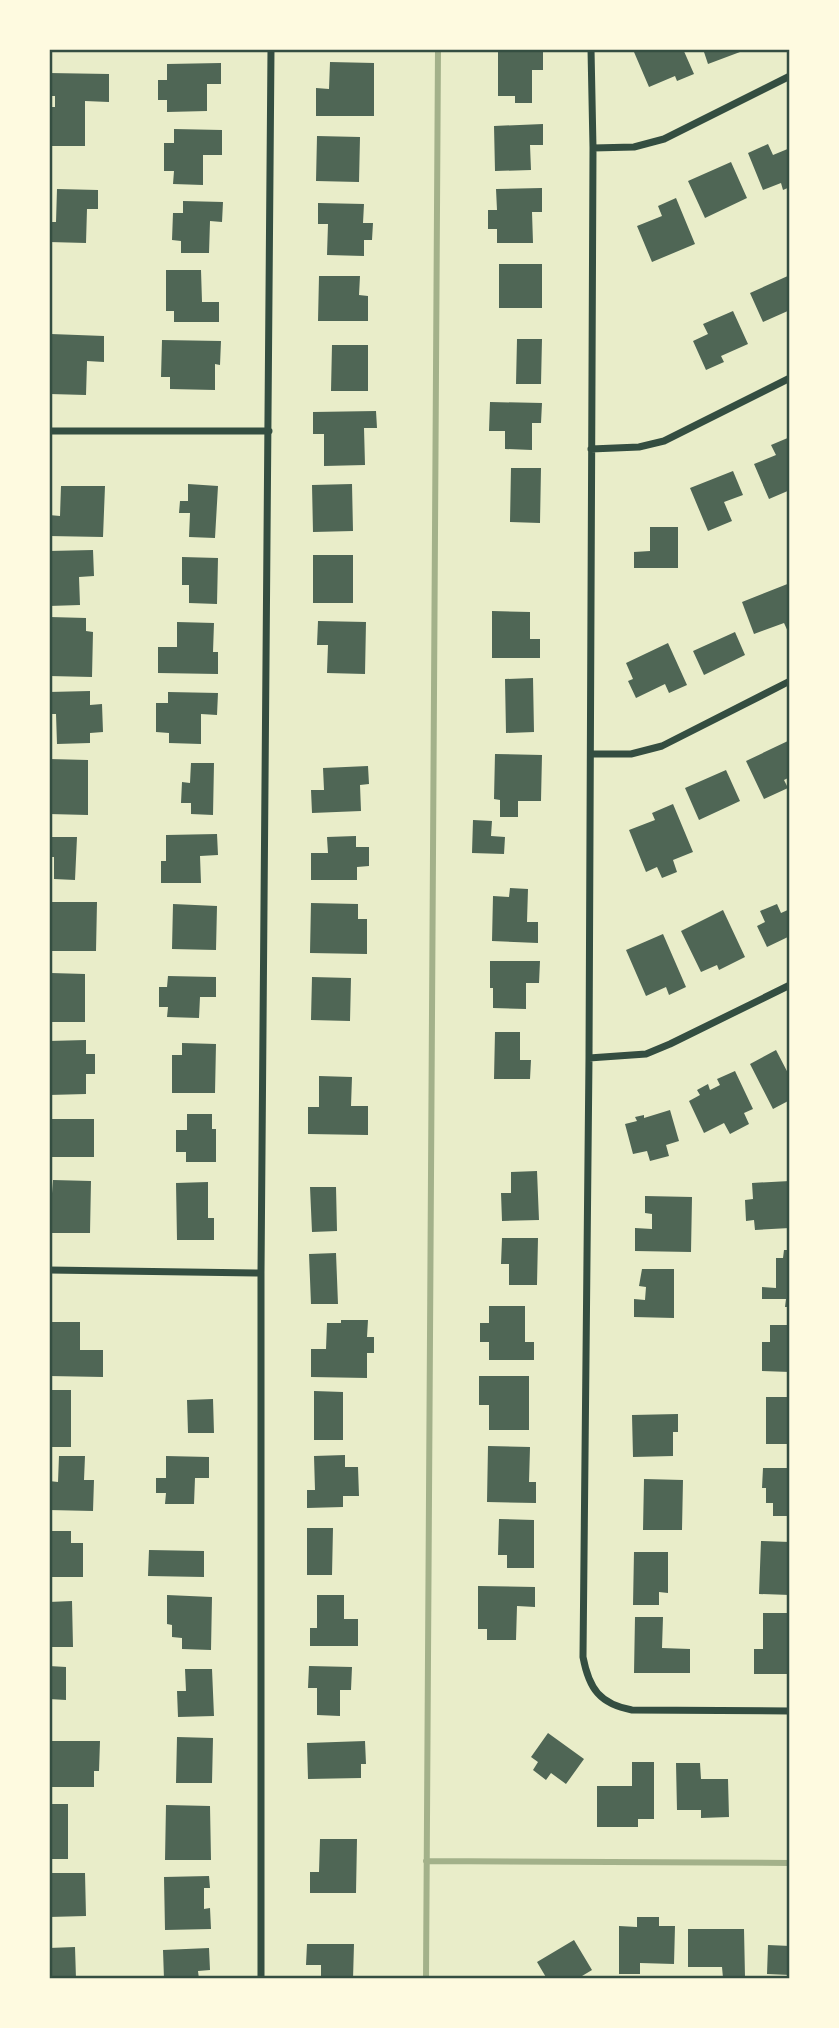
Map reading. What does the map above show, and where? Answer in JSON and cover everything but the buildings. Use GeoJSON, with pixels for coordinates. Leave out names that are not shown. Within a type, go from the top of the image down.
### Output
{"type":"FeatureCollection","features":[{"type":"Feature","properties":{"kind":"street"},"geometry":{"type":"LineString","coordinates":[[261,1979],[261,1273],[271,49]]}},
{"type":"Feature","properties":{"kind":"street"},"geometry":{"type":"LineString","coordinates":[[591,49],[591,754],[583,1657],[586,1673],[598,1695],[618,1707],[632,1710],[790,1711]]}},
{"type":"Feature","properties":{"kind":"street"},"geometry":{"type":"LineString","coordinates":[[593,148],[634,147],[664,139],[790,76]]}},
{"type":"Feature","properties":{"kind":"street"},"geometry":{"type":"LineString","coordinates":[[590,449],[639,447],[664,441],[790,378]]}},
{"type":"Feature","properties":{"kind":"street"},"geometry":{"type":"LineString","coordinates":[[49,431],[269,431]]}},
{"type":"Feature","properties":{"kind":"street"},"geometry":{"type":"LineString","coordinates":[[591,754],[631,754],[662,746],[790,681]]}},
{"type":"Feature","properties":{"kind":"street"},"geometry":{"type":"LineString","coordinates":[[589,1058],[646,1054],[790,985]]}},
{"type":"Feature","properties":{"kind":"street"},"geometry":{"type":"LineString","coordinates":[[49,1270],[261,1273]]}},
{"type":"Feature","properties":{"kind":"waterway"},"geometry":{"type":"LineString","coordinates":[[426,1979],[438,49]]}},
{"type":"Feature","properties":{"kind":"waterway"},"geometry":{"type":"LineString","coordinates":[[426,1861],[790,1863]]}}]}
